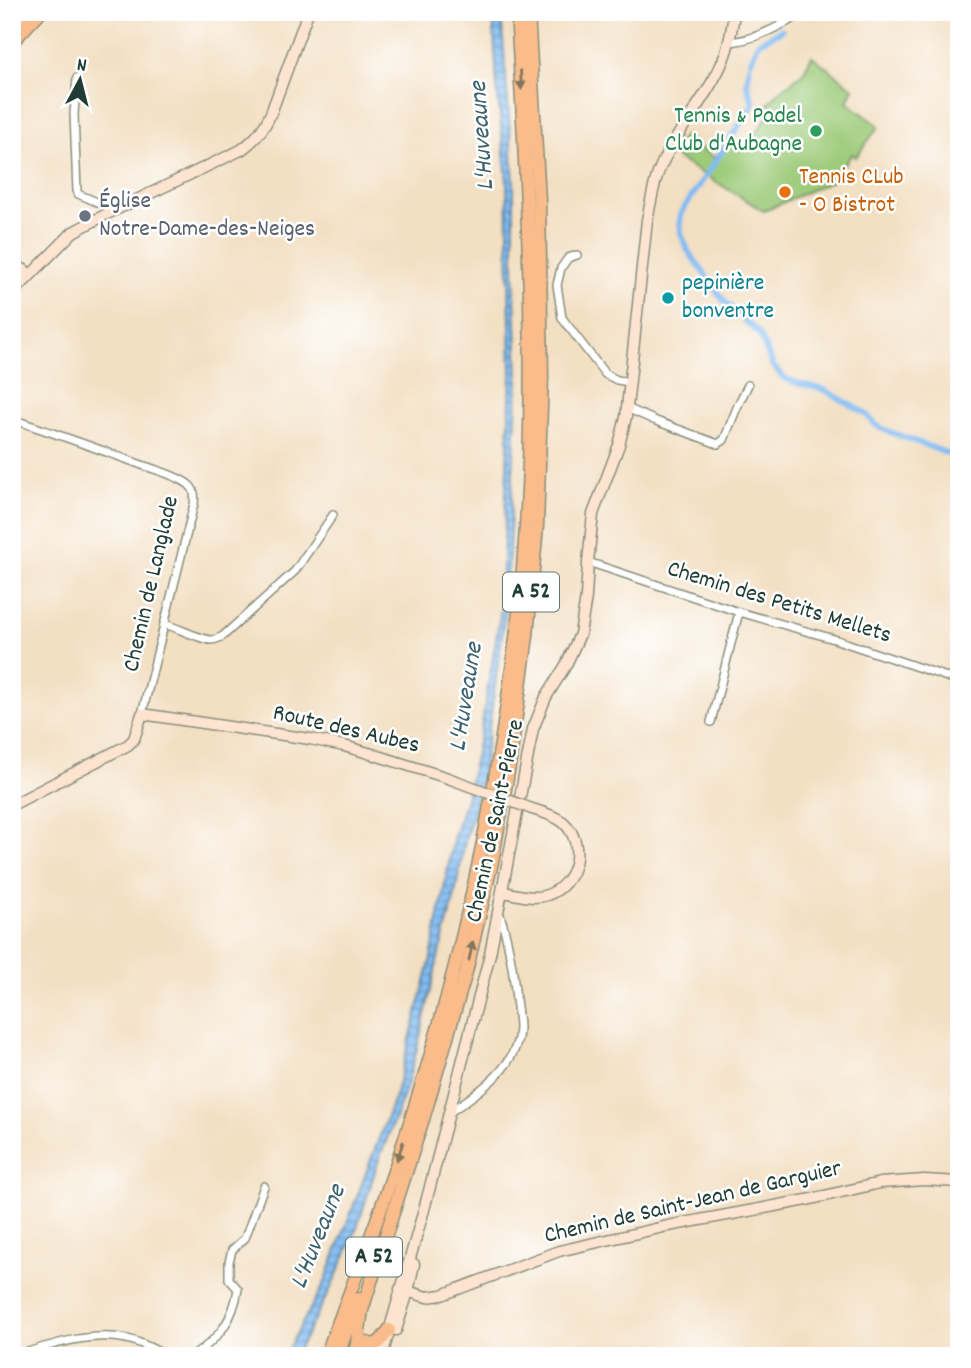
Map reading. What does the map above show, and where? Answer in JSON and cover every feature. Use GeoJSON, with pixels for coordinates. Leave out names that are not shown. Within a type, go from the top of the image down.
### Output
{"type":"FeatureCollection","features":[{"type":"Feature","properties":{"kind":"highway"},"geometry":{"type":"LineString","coordinates":[[12,28],[27,12]]}},
{"type":"Feature","properties":{"kind":"highway"},"geometry":{"type":"LineString","coordinates":[[12,42],[40,12]]}},
{"type":"Feature","properties":{"kind":"highway","name":"A 52"},"geometry":{"type":"LineString","coordinates":[[324,1356],[413,1116],[454,971],[498,767],[516,636],[526,527],[532,376],[528,202],[517,12]]}},
{"type":"Feature","properties":{"kind":"highway","name":"A 52"},"geometry":{"type":"LineString","coordinates":[[337,1356],[424,1116],[466,972],[492,862],[509,767],[527,636],[537,526],[542,377],[539,200],[528,12]]}},
{"type":"Feature","properties":{"kind":"highway"},"geometry":{"type":"LineString","coordinates":[[355,1356],[362,1310],[410,1157]]}},
{"type":"Feature","properties":{"kind":"highway"},"geometry":{"type":"LineString","coordinates":[[358,1335],[361,1341],[373,1345],[380,1342],[389,1330]]}},
{"type":"Feature","properties":{"kind":"street"},"geometry":{"type":"LineString","coordinates":[[12,294],[73,232],[241,150],[254,141],[271,113],[308,12]]}},
{"type":"Feature","properties":{"kind":"street","name":"Chemin de Saint-Pierre"},"geometry":{"type":"LineString","coordinates":[[388,1356],[470,1037],[503,892],[533,729],[546,697],[566,665],[580,634],[593,514],[619,446],[627,408],[652,193],[671,145],[721,66],[729,42],[734,12]]}},
{"type":"Feature","properties":{"kind":"street"},"geometry":{"type":"LineString","coordinates":[[729,42],[757,37],[806,12]]}},
{"type":"Feature","properties":{"kind":"street"},"geometry":{"type":"LineString","coordinates":[[77,78],[74,114],[77,191],[78,194],[116,210]]}},
{"type":"Feature","properties":{"kind":"street"},"geometry":{"type":"LineString","coordinates":[[577,255],[568,258],[561,268],[557,285],[562,318],[605,374],[617,380],[631,382]]}},
{"type":"Feature","properties":{"kind":"street"},"geometry":{"type":"LineString","coordinates":[[12,266],[23,269],[30,275]]}},
{"type":"Feature","properties":{"kind":"street"},"geometry":{"type":"LineString","coordinates":[[627,408],[718,444],[724,440],[748,385]]}},
{"type":"Feature","properties":{"kind":"street","name":"Chemin de Langlade"},"geometry":{"type":"LineString","coordinates":[[12,419],[171,476],[193,489],[194,504],[142,714]]}},
{"type":"Feature","properties":{"kind":"street"},"geometry":{"type":"LineString","coordinates":[[164,624],[209,640],[223,636],[295,570],[333,515]]}},
{"type":"Feature","properties":{"kind":"street","name":"Chemin des Petits Mellets"},"geometry":{"type":"LineString","coordinates":[[587,562],[959,681]]}},
{"type":"Feature","properties":{"kind":"street"},"geometry":{"type":"LineString","coordinates":[[711,722],[739,612]]}},
{"type":"Feature","properties":{"kind":"street"},"geometry":{"type":"LineString","coordinates":[[12,805],[128,745],[134,739],[142,714]]}},
{"type":"Feature","properties":{"kind":"street","name":"Route des Aubes"},"geometry":{"type":"LineString","coordinates":[[142,714],[344,746],[532,808],[561,821],[573,835],[577,853],[572,872],[564,885],[547,895],[531,897],[503,892]]}},
{"type":"Feature","properties":{"kind":"street"},"geometry":{"type":"LineString","coordinates":[[450,1112],[495,1076],[508,1062],[518,1039],[519,1028],[508,940],[499,911]]}},
{"type":"Feature","properties":{"kind":"street","name":"Chemin de Saint-Jean de Garguier"},"geometry":{"type":"LineString","coordinates":[[404,1291],[427,1297],[442,1295],[559,1251],[880,1183],[923,1180],[959,1182]]}},
{"type":"Feature","properties":{"kind":"street"},"geometry":{"type":"LineString","coordinates":[[193,1356],[216,1337],[228,1322],[238,1289],[229,1279],[232,1250],[245,1238],[264,1186]]}},
{"type":"Feature","properties":{"kind":"street","name":"Chemin de Saint-Pierre"},"geometry":{"type":"LineString","coordinates":[[382,1356],[404,1291]]}},
{"type":"Feature","properties":{"kind":"street"},"geometry":{"type":"LineString","coordinates":[[15,1356],[65,1340],[98,1337],[126,1338],[167,1356]]}},
{"type":"Feature","properties":{"kind":"green space","name":"Tennis & Padel Club d'Aubagne"},"geometry":{"type":"Polygon","coordinates":[[[812,56],[853,88],[847,102],[879,126],[856,157],[852,154],[833,180],[764,211],[670,154],[684,136],[714,158],[729,140],[745,150],[773,108],[768,104],[803,73],[812,56]]]}},
{"type":"Feature","properties":{"kind":"water"},"geometry":{"type":"Polygon","coordinates":[[[493,12],[501,12],[514,181],[518,377],[506,609],[481,782],[405,1092],[378,1162],[356,1231],[332,1286],[295,1356],[284,1356],[324,1284],[396,1093],[431,958],[454,836],[466,798],[480,734],[501,609],[511,376],[507,181],[497,88],[493,12]]]}},
{"type":"Feature","properties":{"kind":"waterway"},"geometry":{"type":"LineString","coordinates":[[770,12],[777,22]]}},
{"type":"Feature","properties":{"kind":"waterway"},"geometry":{"type":"LineString","coordinates":[[751,61],[758,43],[782,30]]}},
{"type":"Feature","properties":{"kind":"waterway"},"geometry":{"type":"LineString","coordinates":[[688,251],[681,233],[680,218],[752,106],[747,85],[749,67]]}},
{"type":"Feature","properties":{"kind":"waterway"},"geometry":{"type":"LineString","coordinates":[[691,255],[724,301],[760,335],[773,366],[784,378],[825,390],[865,413],[885,430],[959,456]]}},
{"type":"Feature","properties":{"kind":"place","name":"Tennis & Padel Club d'Aubagne"},"geometry":{"type":"Point","coordinates":[816,131]}},
{"type":"Feature","properties":{"kind":"place","name":"Tennis CLub - O Bistrot"},"geometry":{"type":"Point","coordinates":[785,192]}},
{"type":"Feature","properties":{"kind":"place","name":"Église Notre-Dame-des-Neiges"},"geometry":{"type":"Point","coordinates":[85,216]}},
{"type":"Feature","properties":{"kind":"place","name":"pepinière bonventre"},"geometry":{"type":"Point","coordinates":[668,298]}},
{"type":"Feature","properties":{"kind":"water label","name":"L'Huveaune"},"geometry":{"type":"Point","coordinates":[483,136]}},
{"type":"Feature","properties":{"kind":"water label","name":"L'Huveaune"},"geometry":{"type":"Point","coordinates":[467,697]}},
{"type":"Feature","properties":{"kind":"water label","name":"L'Huveaune"},"geometry":{"type":"Point","coordinates":[319,1237]}}]}
